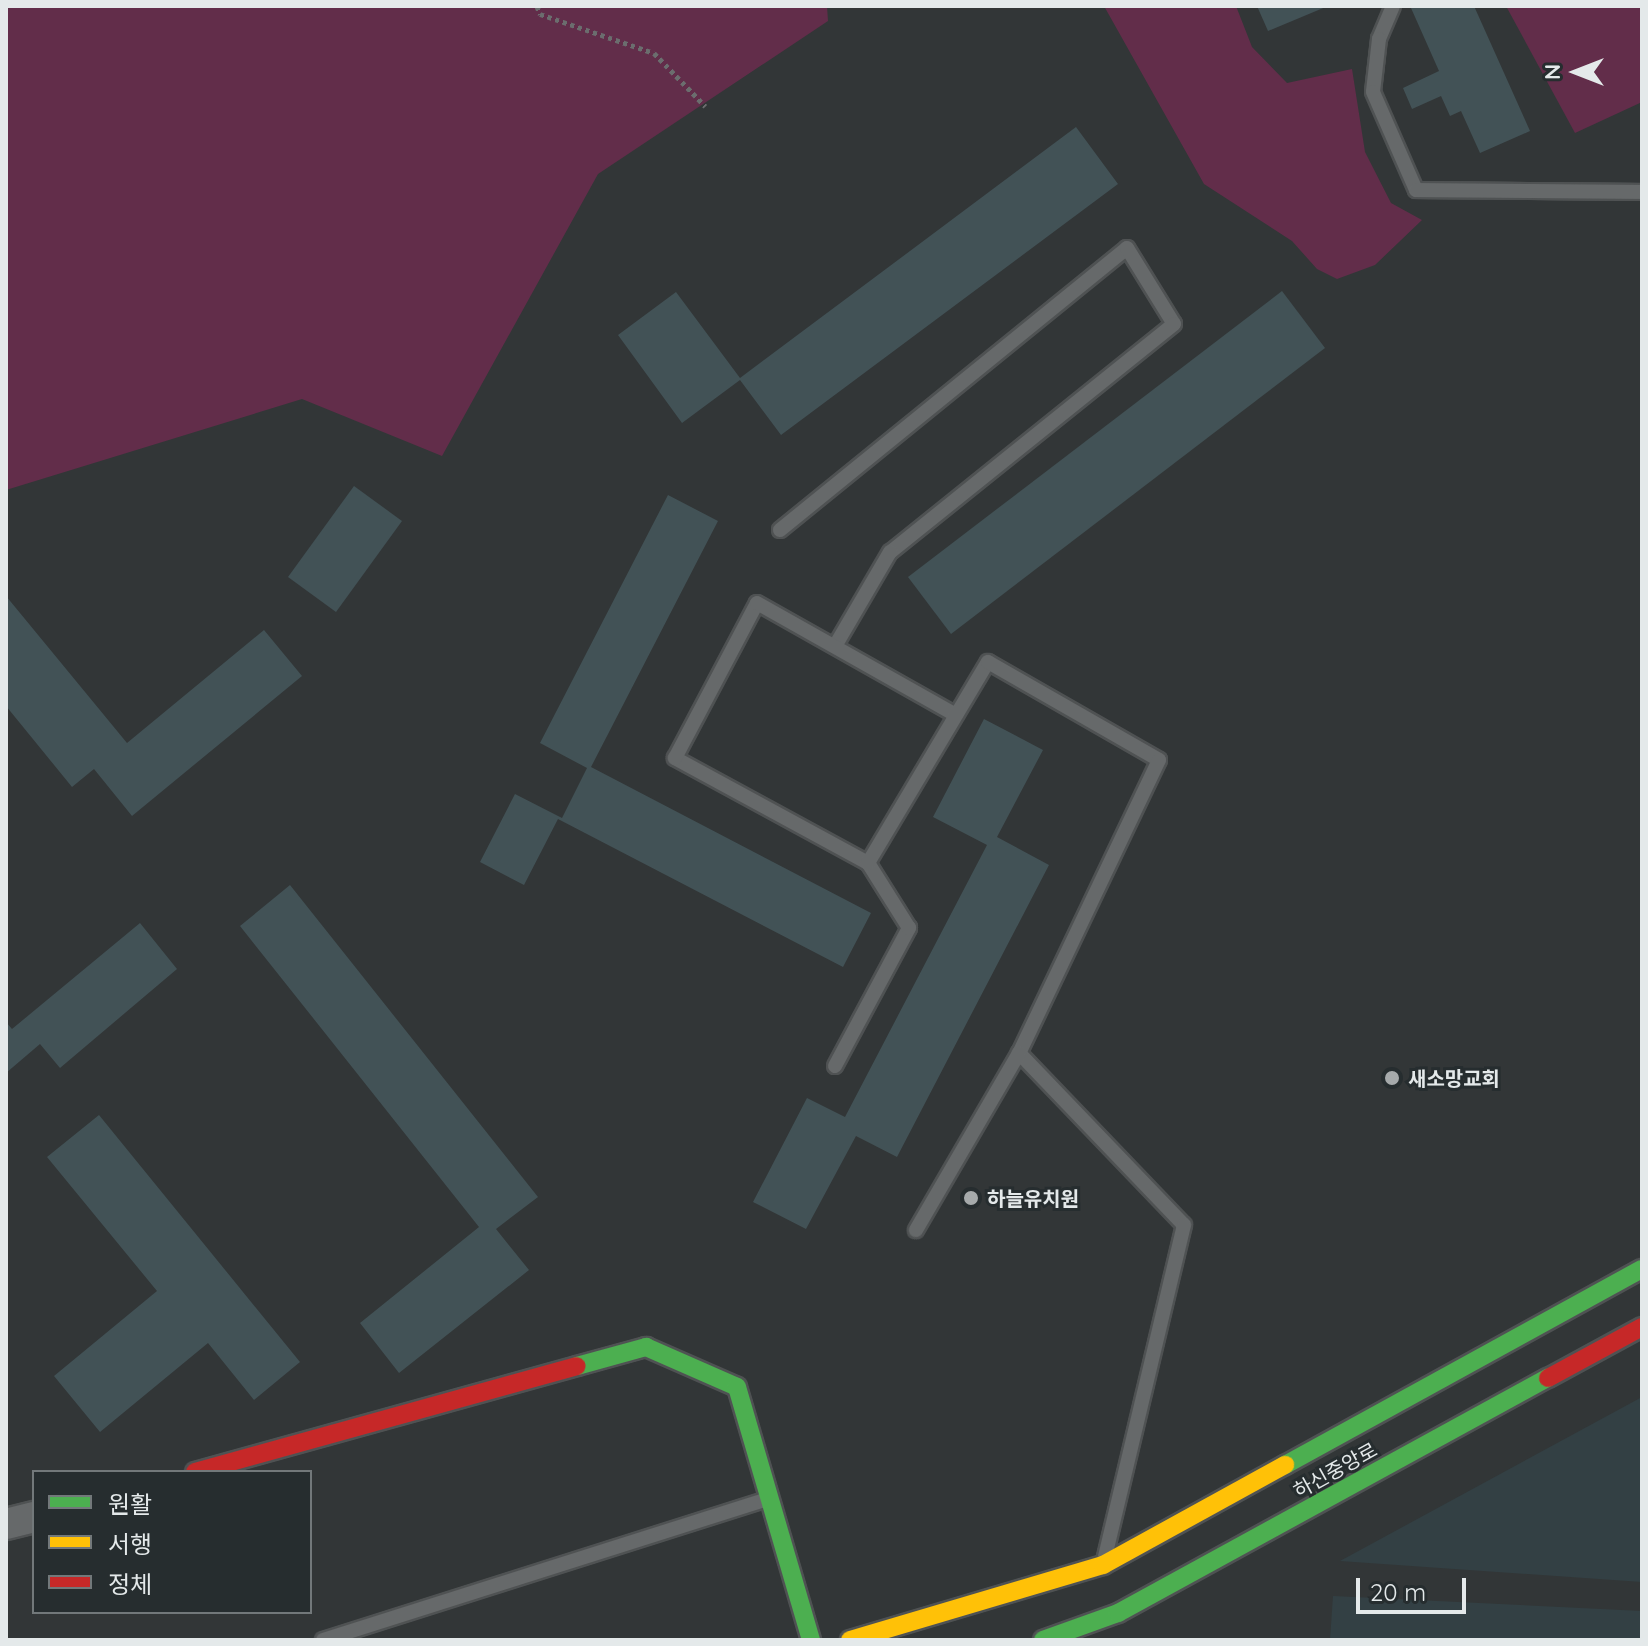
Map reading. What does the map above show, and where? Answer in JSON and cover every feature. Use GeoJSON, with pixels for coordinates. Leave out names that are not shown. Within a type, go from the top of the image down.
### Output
{"type":"FeatureCollection","features":[{"type":"Feature","properties":{"kind":"street"},"geometry":{"type":"LineString","coordinates":[[850,1640],[1103,1565],[1642,1269]]}},
{"type":"Feature","properties":{"kind":"street","name":"하신중앙로"},"geometry":{"type":"LineString","coordinates":[[1043,1640],[1118,1613],[1642,1327]]}},
{"type":"Feature","properties":{"kind":"street"},"geometry":{"type":"LineString","coordinates":[[202,1470],[646,1347],[737,1387],[773,1497],[811,1640]]}},
{"type":"Feature","properties":{"kind":"street"},"geometry":{"type":"LineString","coordinates":[[6,1524],[32,1518]]}},
{"type":"Feature","properties":{"kind":"street"},"geometry":{"type":"LineString","coordinates":[[1103,1565],[1118,1613]]}},
{"type":"Feature","properties":{"kind":"lane"},"geometry":{"type":"LineString","coordinates":[[1393,6],[1379,39],[1373,92],[1416,190],[1642,192]]}},
{"type":"Feature","properties":{"kind":"lane"},"geometry":{"type":"LineString","coordinates":[[780,530],[1127,248],[1174,324],[890,552],[835,646]]}},
{"type":"Feature","properties":{"kind":"lane"},"geometry":{"type":"LineString","coordinates":[[835,1066],[909,928],[868,863],[675,758],[757,603],[956,715]]}},
{"type":"Feature","properties":{"kind":"lane"},"geometry":{"type":"LineString","coordinates":[[868,863],[988,662],[1159,760],[1019,1053],[916,1230]]}},
{"type":"Feature","properties":{"kind":"lane"},"geometry":{"type":"LineString","coordinates":[[1019,1053],[1184,1225],[1103,1565]]}},
{"type":"Feature","properties":{"kind":"lane"},"geometry":{"type":"LineString","coordinates":[[323,1640],[773,1497]]}},
{"type":"Feature","properties":{"kind":"path"},"geometry":{"type":"LineString","coordinates":[[537,6],[540,14],[654,53],[705,106]]}},
{"type":"Feature","properties":{"kind":"shaded area"},"geometry":{"type":"Polygon","coordinates":[[[6,6],[827,6],[828,21],[598,174],[442,456],[302,399],[6,490],[6,6]]]}},
{"type":"Feature","properties":{"kind":"shaded area"},"geometry":{"type":"Polygon","coordinates":[[[1104,6],[1236,6],[1252,47],[1287,83],[1352,69],[1365,152],[1391,203],[1422,220],[1375,265],[1337,279],[1317,269],[1292,241],[1204,184],[1104,6]]]}},
{"type":"Feature","properties":{"kind":"shaded area"},"geometry":{"type":"Polygon","coordinates":[[[1506,6],[1642,6],[1642,102],[1575,133],[1506,6]]]}},
{"type":"Feature","properties":{"kind":"shaded area"},"geometry":{"type":"Polygon","coordinates":[[[1642,1397],[1642,1582],[1340,1561],[1642,1397]]]}},
{"type":"Feature","properties":{"kind":"shaded area"},"geometry":{"type":"Polygon","coordinates":[[[1333,1596],[1642,1611],[1642,1640],[1330,1640],[1333,1596]]]}},
{"type":"Feature","properties":{"kind":"building"},"geometry":{"type":"Polygon","coordinates":[[[1257,6],[1328,6],[1268,31],[1257,6]]]}},
{"type":"Feature","properties":{"kind":"building"},"geometry":{"type":"Polygon","coordinates":[[[1474,6],[1530,131],[1480,153],[1461,111],[1450,116],[1441,96],[1412,109],[1403,88],[1439,71],[1411,8],[1474,6]]]}},
{"type":"Feature","properties":{"kind":"building"},"geometry":{"type":"Polygon","coordinates":[[[1076,127],[1118,184],[781,435],[740,380],[682,423],[618,335],[676,292],[740,378],[1076,127]]]}},
{"type":"Feature","properties":{"kind":"building"},"geometry":{"type":"Polygon","coordinates":[[[1282,291],[1325,348],[951,634],[908,577],[1282,291]]]}},
{"type":"Feature","properties":{"kind":"building"},"geometry":{"type":"Polygon","coordinates":[[[354,486],[402,521],[336,612],[288,577],[354,486]]]}},
{"type":"Feature","properties":{"kind":"building"},"geometry":{"type":"Polygon","coordinates":[[[668,495],[718,521],[591,767],[871,913],[843,967],[558,819],[524,885],[480,862],[515,794],[562,818],[587,768],[540,743],[668,495]]]}},
{"type":"Feature","properties":{"kind":"building"},"geometry":{"type":"Polygon","coordinates":[[[6,596],[127,743],[264,630],[302,676],[132,816],[94,769],[72,787],[6,706],[6,596]]]}},
{"type":"Feature","properties":{"kind":"building"},"geometry":{"type":"Polygon","coordinates":[[[984,719],[1043,750],[997,837],[1049,865],[897,1157],[856,1136],[806,1229],[753,1202],[807,1098],[845,1117],[987,845],[933,817],[984,719]]]}},
{"type":"Feature","properties":{"kind":"building"},"geometry":{"type":"Polygon","coordinates":[[[290,885],[538,1197],[496,1229],[529,1270],[399,1373],[360,1323],[479,1227],[240,926],[290,885]]]}},
{"type":"Feature","properties":{"kind":"building"},"geometry":{"type":"Polygon","coordinates":[[[140,923],[177,969],[60,1068],[40,1044],[6,1073],[6,1022],[12,1029],[140,923]]]}},
{"type":"Feature","properties":{"kind":"building"},"geometry":{"type":"Polygon","coordinates":[[[99,1115],[300,1362],[254,1400],[208,1343],[100,1432],[54,1376],[157,1291],[47,1157],[99,1115]]]}},
{"type":"Feature","properties":{"kind":"traffic: fast"},"geometry":{"type":"LineString","coordinates":[[1285,1465],[1642,1269]]}},
{"type":"Feature","properties":{"kind":"traffic: fast"},"geometry":{"type":"LineString","coordinates":[[577,1366],[646,1347],[737,1387],[811,1640]]}},
{"type":"Feature","properties":{"kind":"traffic: fast"},"geometry":{"type":"LineString","coordinates":[[1043,1640],[1118,1613],[1548,1378]]}},
{"type":"Feature","properties":{"kind":"traffic: slow"},"geometry":{"type":"LineString","coordinates":[[850,1640],[1103,1565],[1285,1465]]}},
{"type":"Feature","properties":{"kind":"traffic: jam"},"geometry":{"type":"LineString","coordinates":[[1548,1378],[1642,1327]]}},
{"type":"Feature","properties":{"kind":"traffic: jam"},"geometry":{"type":"LineString","coordinates":[[202,1470],[577,1366]]}},
{"type":"Feature","properties":{"kind":"place","name":"새소망교회"},"geometry":{"type":"Point","coordinates":[1392,1078]}},
{"type":"Feature","properties":{"kind":"place","name":"하늘유치원"},"geometry":{"type":"Point","coordinates":[971,1198]}}]}
